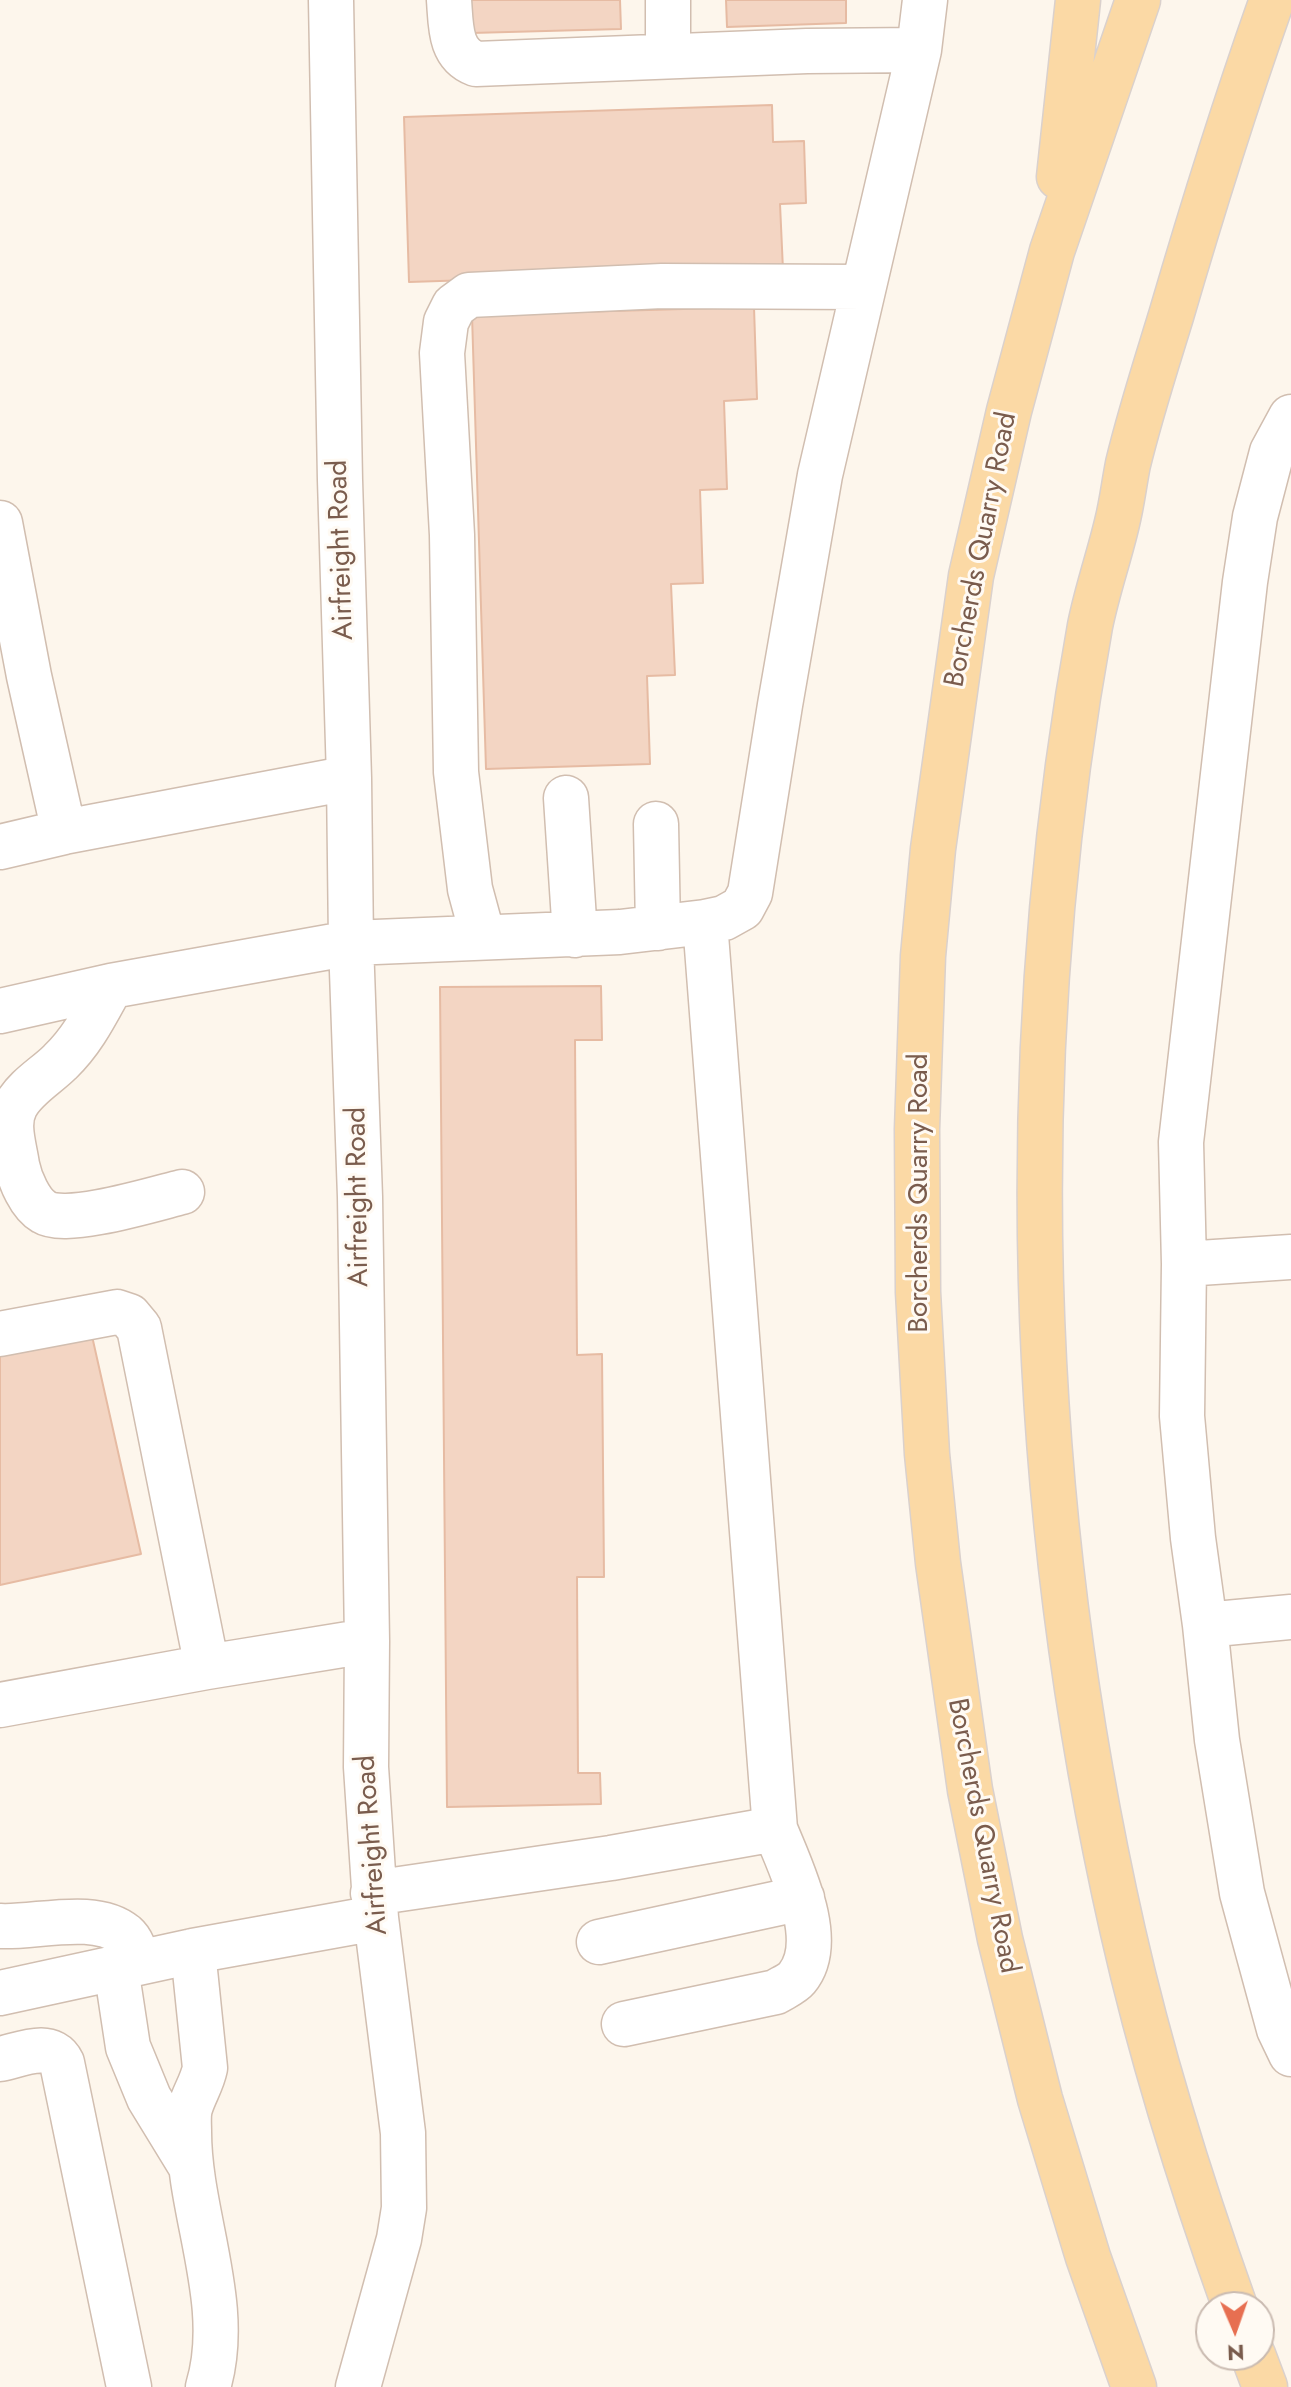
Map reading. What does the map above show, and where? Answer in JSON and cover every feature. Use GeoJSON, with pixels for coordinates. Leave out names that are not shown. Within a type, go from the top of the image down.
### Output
{"type":"FeatureCollection","features":[{"type":"Feature","properties":{"kind":"main road"},"geometry":{"type":"LineString","coordinates":[[1052,251],[1078,0]]}},
{"type":"Feature","properties":{"kind":"main road","name":"Borcherds Quarry Road"},"geometry":{"type":"LineString","coordinates":[[1134,2387],[1055,2152],[1022,2032],[988,1885],[968,1777],[938,1563],[923,1403],[919,1319],[918,1077],[923,956],[933,849],[971,576],[1009,411],[1052,251],[1138,0]]}},
{"type":"Feature","properties":{"kind":"main road"},"geometry":{"type":"LineString","coordinates":[[1230,2291],[1182,2150],[1137,1990],[1101,1828],[1081,1719],[1053,1499],[1042,1320],[1039,1168],[1054,891],[1074,727],[1092,617],[1119,517],[1128,464],[1186,258],[1272,0]]}},
{"type":"Feature","properties":{"kind":"lane","name":"Airfreight Road"},"geometry":{"type":"LineString","coordinates":[[331,0],[351,943],[360,1197],[366,1767],[374,1906],[403,2133],[404,2208],[399,2239],[358,2387]]}},
{"type":"Feature","properties":{"kind":"lane"},"geometry":{"type":"LineString","coordinates":[[449,0],[456,48],[466,60],[476,64],[668,55],[919,50]]}},
{"type":"Feature","properties":{"kind":"lane"},"geometry":{"type":"LineString","coordinates":[[668,0],[668,55]]}},
{"type":"Feature","properties":{"kind":"lane"},"geometry":{"type":"LineString","coordinates":[[0,1011],[111,986],[351,943],[575,935],[658,928],[724,918],[742,908],[750,893],[820,475],[919,50],[925,0]]}},
{"type":"Feature","properties":{"kind":"lane"},"geometry":{"type":"LineString","coordinates":[[483,937],[470,889],[456,772],[452,535],[442,353],[446,322],[454,306],[469,295],[662,286],[863,287]]}},
{"type":"Feature","properties":{"kind":"lane"},"geometry":{"type":"LineString","coordinates":[[1291,417],[1272,452],[1255,517],[1245,582],[1181,1142],[1184,1264],[1182,1416],[1217,1740],[1242,1893],[1279,2029],[1291,2054]]}},
{"type":"Feature","properties":{"kind":"lane"},"geometry":{"type":"LineString","coordinates":[[0,523],[29,676],[64,832]]}},
{"type":"Feature","properties":{"kind":"lane"},"geometry":{"type":"LineString","coordinates":[[0,847],[349,778]]}},
{"type":"Feature","properties":{"kind":"lane"},"geometry":{"type":"LineString","coordinates":[[566,798],[575,935]]}},
{"type":"Feature","properties":{"kind":"lane"},"geometry":{"type":"LineString","coordinates":[[656,824],[658,928]]}},
{"type":"Feature","properties":{"kind":"lane"},"geometry":{"type":"LineString","coordinates":[[624,2024],[776,1992],[796,1979],[807,1957],[808,1936],[802,1898],[775,1829],[705,922]]}},
{"type":"Feature","properties":{"kind":"lane"},"geometry":{"type":"LineString","coordinates":[[111,986],[87,1031],[61,1061],[26,1093],[12,1112],[12,1134],[19,1174],[35,1204],[54,1216],[75,1216],[182,1192]]}},
{"type":"Feature","properties":{"kind":"lane"},"geometry":{"type":"LineString","coordinates":[[1184,1264],[1291,1257]]}},
{"type":"Feature","properties":{"kind":"lane"},"geometry":{"type":"LineString","coordinates":[[0,1334],[117,1312],[129,1316],[139,1328],[207,1667]]}},
{"type":"Feature","properties":{"kind":"lane"},"geometry":{"type":"LineString","coordinates":[[1205,1625],[1291,1617]]}},
{"type":"Feature","properties":{"kind":"lane"},"geometry":{"type":"LineString","coordinates":[[0,1705],[367,1641]]}},
{"type":"Feature","properties":{"kind":"lane"},"geometry":{"type":"LineString","coordinates":[[0,1993],[154,1960],[374,1906],[626,1855],[775,1829]]}},
{"type":"Feature","properties":{"kind":"lane"},"geometry":{"type":"LineString","coordinates":[[599,1942],[802,1898]]}},
{"type":"Feature","properties":{"kind":"lane"},"geometry":{"type":"LineString","coordinates":[[0,1926],[75,1920],[123,1933],[154,1960],[166,1986],[174,2058],[190,2107],[191,2167],[215,2321],[215,2347],[208,2387]]}},
{"type":"Feature","properties":{"kind":"lane"},"geometry":{"type":"LineString","coordinates":[[154,1960],[128,2047],[149,2098],[191,2167]]}},
{"type":"Feature","properties":{"kind":"lane"},"geometry":{"type":"LineString","coordinates":[[0,2059],[39,2050],[51,2051],[59,2056],[62,2063],[129,2387]]}},
{"type":"Feature","properties":{"kind":"building"},"geometry":{"type":"Polygon","coordinates":[[[470,0],[620,0],[621,29],[471,33],[470,0]]]}},
{"type":"Feature","properties":{"kind":"building"},"geometry":{"type":"Polygon","coordinates":[[[726,0],[846,0],[846,23],[727,27],[726,0]]]}},
{"type":"Feature","properties":{"kind":"building"},"geometry":{"type":"Polygon","coordinates":[[[772,105],[773,142],[804,141],[806,203],[780,204],[783,270],[409,282],[404,117],[772,105]]]}},
{"type":"Feature","properties":{"kind":"building"},"geometry":{"type":"Polygon","coordinates":[[[754,307],[757,399],[724,401],[727,489],[700,490],[703,583],[671,584],[675,675],[647,676],[650,764],[486,769],[472,315],[754,307]]]}},
{"type":"Feature","properties":{"kind":"building"},"geometry":{"type":"Polygon","coordinates":[[[601,986],[602,1040],[575,1040],[577,1355],[602,1354],[604,1577],[577,1577],[578,1773],[600,1773],[601,1804],[447,1807],[440,987],[601,986]]]}},
{"type":"Feature","properties":{"kind":"building"},"geometry":{"type":"Polygon","coordinates":[[[92,1336],[141,1554],[0,1585],[0,1356],[92,1336]]]}}]}
